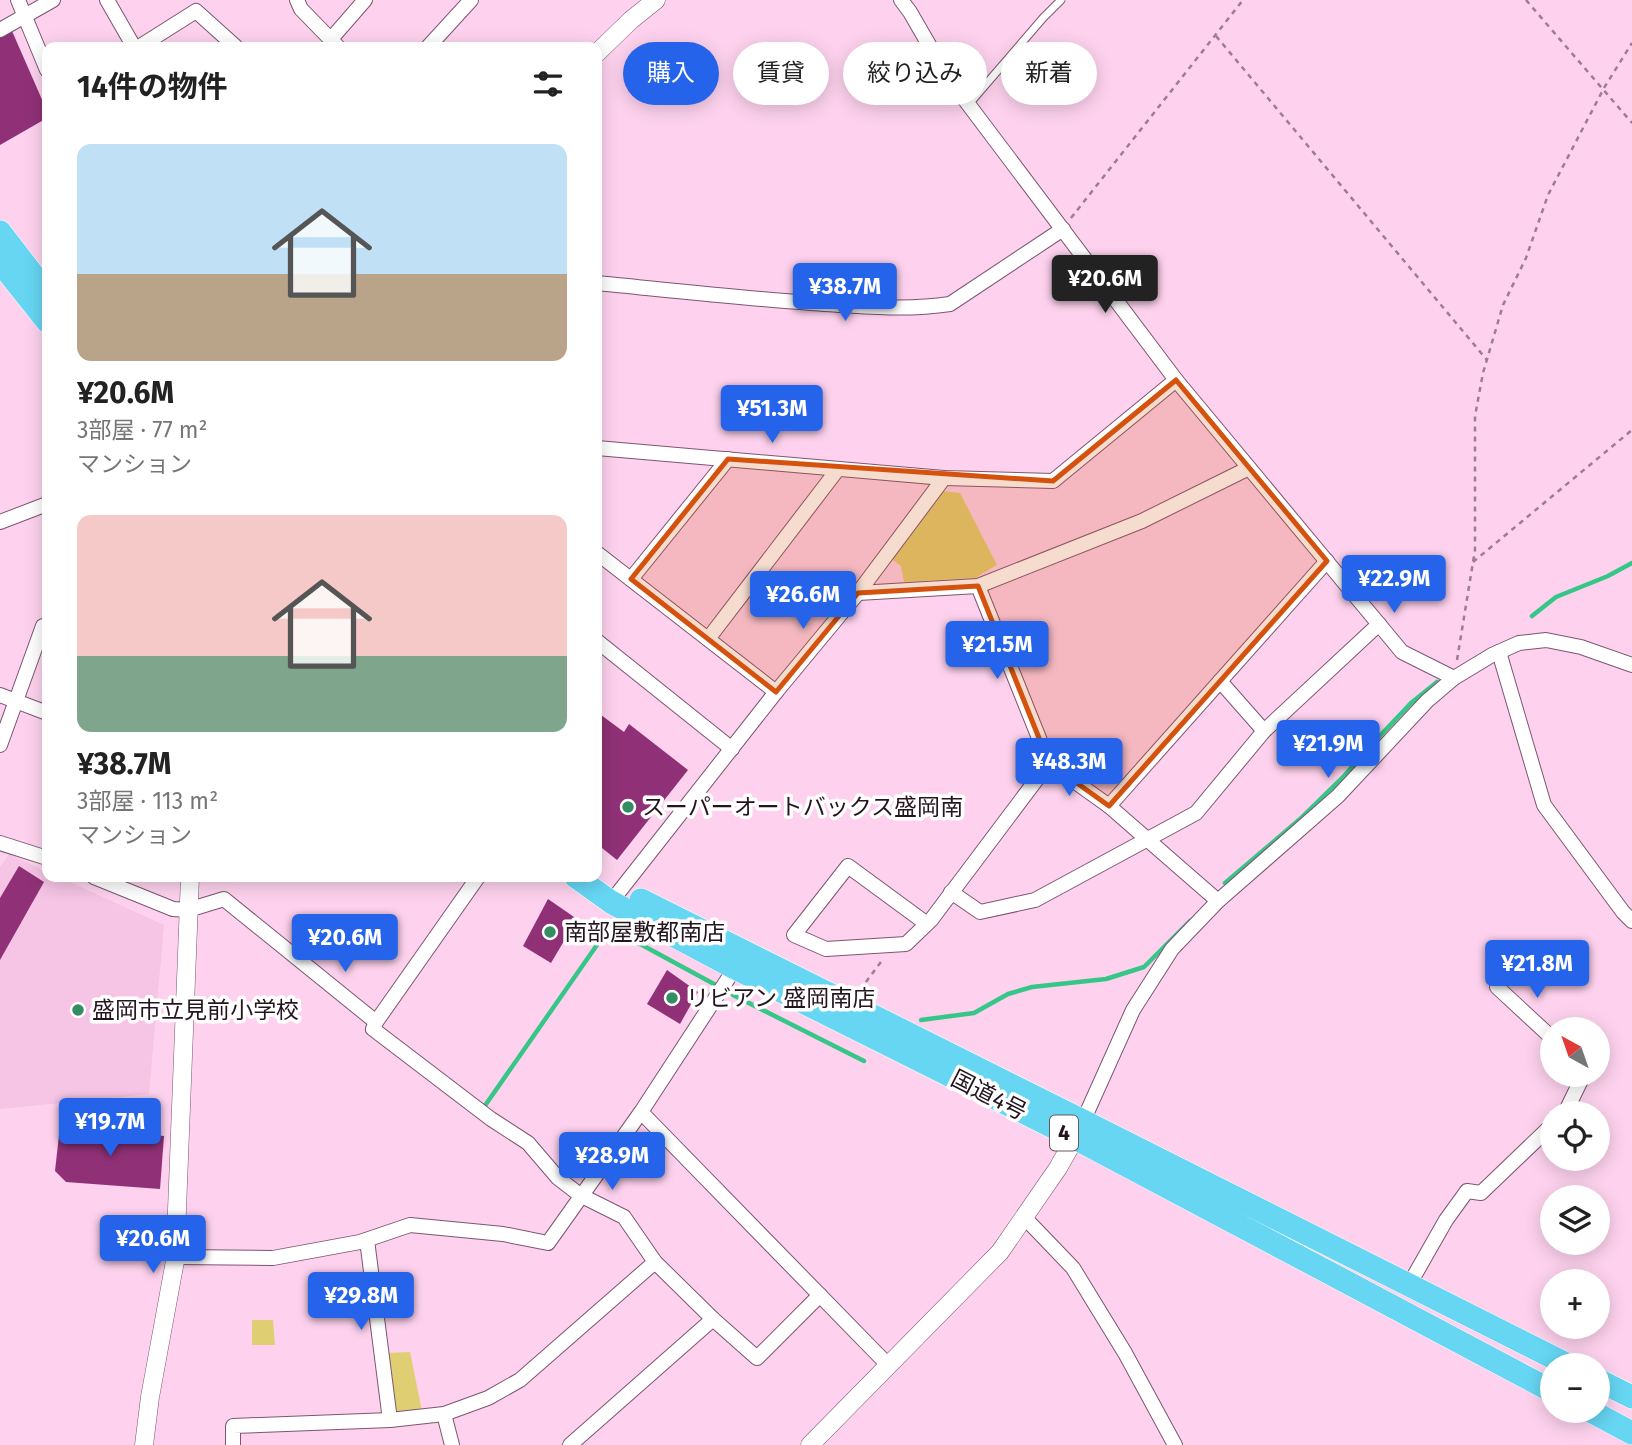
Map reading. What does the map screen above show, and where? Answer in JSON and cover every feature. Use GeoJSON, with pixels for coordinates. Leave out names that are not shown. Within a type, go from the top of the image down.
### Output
{"type":"FeatureCollection","features":[{"type":"Feature","properties":{"kind":"highway"},"geometry":{"type":"LineString","coordinates":[[0,232],[42,287]]}},
{"type":"Feature","properties":{"kind":"highway"},"geometry":{"type":"LineString","coordinates":[[0,262],[42,315]]}},
{"type":"Feature","properties":{"kind":"highway","name":"国道4号"},"geometry":{"type":"LineString","coordinates":[[602,879],[616,896],[735,968],[1409,1285],[1544,1353]]}},
{"type":"Feature","properties":{"kind":"highway","name":"国道4号"},"geometry":{"type":"LineString","coordinates":[[587,882],[849,1004],[1540,1384]]}},
{"type":"Feature","properties":{"kind":"highway"},"geometry":{"type":"LineString","coordinates":[[1610,1386],[1632,1398]]}},
{"type":"Feature","properties":{"kind":"highway"},"geometry":{"type":"LineString","coordinates":[[1610,1421],[1632,1433]]}},
{"type":"Feature","properties":{"kind":"street"},"geometry":{"type":"LineString","coordinates":[[18,0],[42,58]]}},
{"type":"Feature","properties":{"kind":"street"},"geometry":{"type":"LineString","coordinates":[[0,30],[53,0]]}},
{"type":"Feature","properties":{"kind":"street"},"geometry":{"type":"LineString","coordinates":[[107,0],[134,42]]}},
{"type":"Feature","properties":{"kind":"street"},"geometry":{"type":"LineString","coordinates":[[297,0],[301,9],[333,42]]}},
{"type":"Feature","properties":{"kind":"street"},"geometry":{"type":"LineString","coordinates":[[335,42],[365,0]]}},
{"type":"Feature","properties":{"kind":"street"},"geometry":{"type":"LineString","coordinates":[[433,42],[471,0]]}},
{"type":"Feature","properties":{"kind":"street"},"geometry":{"type":"LineString","coordinates":[[602,48],[656,0]]}},
{"type":"Feature","properties":{"kind":"street"},"geometry":{"type":"LineString","coordinates":[[901,0],[927,42]]}},
{"type":"Feature","properties":{"kind":"street"},"geometry":{"type":"LineString","coordinates":[[145,42],[196,11],[230,42]]}},
{"type":"Feature","properties":{"kind":"street"},"geometry":{"type":"LineString","coordinates":[[969,105],[1175,380],[1402,652],[1454,677]]}},
{"type":"Feature","properties":{"kind":"street"},"geometry":{"type":"LineString","coordinates":[[602,283],[771,300],[867,307],[929,308],[950,304],[1063,229]]}},
{"type":"Feature","properties":{"kind":"street"},"geometry":{"type":"LineString","coordinates":[[602,448],[944,478],[1053,481],[1175,380]]}},
{"type":"Feature","properties":{"kind":"street"},"geometry":{"type":"LineString","coordinates":[[631,579],[728,459]]}},
{"type":"Feature","properties":{"kind":"street"},"geometry":{"type":"LineString","coordinates":[[858,593],[978,586],[1142,521],[1249,468]]}},
{"type":"Feature","properties":{"kind":"street"},"geometry":{"type":"LineString","coordinates":[[708,639],[838,469]]}},
{"type":"Feature","properties":{"kind":"street"},"geometry":{"type":"LineString","coordinates":[[616,896],[776,692],[858,593],[944,478]]}},
{"type":"Feature","properties":{"kind":"street"},"geometry":{"type":"LineString","coordinates":[[0,522],[42,506]]}},
{"type":"Feature","properties":{"kind":"street"},"geometry":{"type":"LineString","coordinates":[[602,557],[776,692]]}},
{"type":"Feature","properties":{"kind":"street"},"geometry":{"type":"LineString","coordinates":[[1109,806],[1327,561]]}},
{"type":"Feature","properties":{"kind":"street"},"geometry":{"type":"LineString","coordinates":[[978,586],[1049,762],[1109,806],[1218,901]]}},
{"type":"Feature","properties":{"kind":"street"},"geometry":{"type":"LineString","coordinates":[[951,892],[980,912],[1035,900],[1196,813],[1264,731],[1379,624]]}},
{"type":"Feature","properties":{"kind":"street"},"geometry":{"type":"LineString","coordinates":[[0,745],[42,629]]}},
{"type":"Feature","properties":{"kind":"street"},"geometry":{"type":"LineString","coordinates":[[810,1445],[1000,1252],[1025,1218],[1079,1130],[1133,1010],[1172,949],[1218,901],[1338,796],[1427,701],[1454,677],[1519,643],[1546,640],[1581,647],[1632,666]]}},
{"type":"Feature","properties":{"kind":"street"},"geometry":{"type":"LineString","coordinates":[[602,645],[732,749]]}},
{"type":"Feature","properties":{"kind":"street"},"geometry":{"type":"LineString","coordinates":[[1499,652],[1544,805],[1632,921]]}},
{"type":"Feature","properties":{"kind":"street"},"geometry":{"type":"LineString","coordinates":[[1220,681],[1264,731]]}},
{"type":"Feature","properties":{"kind":"street"},"geometry":{"type":"LineString","coordinates":[[0,695],[42,711]]}},
{"type":"Feature","properties":{"kind":"street"},"geometry":{"type":"LineString","coordinates":[[927,924],[848,866],[794,935],[826,949],[906,944],[927,924],[1049,762]]}},
{"type":"Feature","properties":{"kind":"street"},"geometry":{"type":"LineString","coordinates":[[0,843],[42,856]]}},
{"type":"Feature","properties":{"kind":"street"},"geometry":{"type":"LineString","coordinates":[[106,882],[173,909],[188,910],[223,899],[376,1023]]}},
{"type":"Feature","properties":{"kind":"street"},"geometry":{"type":"LineString","coordinates":[[144,1445],[175,1257],[190,882]]}},
{"type":"Feature","properties":{"kind":"street"},"geometry":{"type":"LineString","coordinates":[[475,882],[373,1028],[491,1119],[528,1143],[558,1178],[580,1195],[624,1217],[655,1262],[757,1358],[820,1295]]}},
{"type":"Feature","properties":{"kind":"street"},"geometry":{"type":"LineString","coordinates":[[175,1257],[273,1258],[367,1240],[410,1225],[503,1234],[548,1243],[641,1112],[735,968]]}},
{"type":"Feature","properties":{"kind":"street"},"geometry":{"type":"LineString","coordinates":[[1497,987],[1540,1027]]}},
{"type":"Feature","properties":{"kind":"street"},"geometry":{"type":"LineString","coordinates":[[641,1112],[888,1366]]}},
{"type":"Feature","properties":{"kind":"street"},"geometry":{"type":"LineString","coordinates":[[1409,1285],[1467,1191],[1481,1193],[1540,1136]]}},
{"type":"Feature","properties":{"kind":"street"},"geometry":{"type":"LineString","coordinates":[[1025,1218],[1073,1268],[1125,1353],[1175,1445]]}},
{"type":"Feature","properties":{"kind":"street"},"geometry":{"type":"LineString","coordinates":[[367,1240],[390,1420]]}},
{"type":"Feature","properties":{"kind":"street"},"geometry":{"type":"LineString","coordinates":[[233,1445],[233,1426],[390,1420],[444,1414],[488,1398],[520,1380],[655,1262]]}},
{"type":"Feature","properties":{"kind":"street"},"geometry":{"type":"LineString","coordinates":[[570,1445],[713,1319]]}},
{"type":"Feature","properties":{"kind":"street"},"geometry":{"type":"LineString","coordinates":[[444,1414],[452,1445]]}},
{"type":"Feature","properties":{"kind":"lane"},"geometry":{"type":"LineString","coordinates":[[987,82],[1061,0]]}},
{"type":"Feature","properties":{"kind":"path"},"geometry":{"type":"LineString","coordinates":[[1063,229],[1243,0]]}},
{"type":"Feature","properties":{"kind":"path"},"geometry":{"type":"LineString","coordinates":[[1526,0],[1632,122]]}},
{"type":"Feature","properties":{"kind":"path"},"geometry":{"type":"LineString","coordinates":[[1216,36],[1487,360]]}},
{"type":"Feature","properties":{"kind":"path"},"geometry":{"type":"LineString","coordinates":[[1454,677],[1475,550],[1475,416],[1487,360],[1503,305],[1526,258],[1548,195],[1604,88],[1632,43]]}},
{"type":"Feature","properties":{"kind":"path"},"geometry":{"type":"LineString","coordinates":[[1473,562],[1632,430]]}},
{"type":"Feature","properties":{"kind":"path"},"geometry":{"type":"LineString","coordinates":[[849,1004],[894,945]]}},
{"type":"Feature","properties":{"kind":"highlighted area"},"geometry":{"type":"Polygon","coordinates":[[[1176,380],[1327,561],[1109,806],[1049,763],[978,586],[858,593],[776,692],[631,579],[728,459],[1053,481],[1176,380]]]}},
{"type":"Feature","properties":{"kind":"shaded area"},"geometry":{"type":"Polygon","coordinates":[[[942,491],[960,493],[997,565],[975,578],[904,582],[901,566],[890,558],[942,491]]]}},
{"type":"Feature","properties":{"kind":"shaded area","name":"盛岡市立見前小学校"},"geometry":{"type":"Polygon","coordinates":[[[9,854],[42,870],[42,882],[70,882],[164,925],[149,1094],[0,1109],[0,867],[9,854]]]}},
{"type":"Feature","properties":{"kind":"shaded area"},"geometry":{"type":"Polygon","coordinates":[[[252,1320],[273,1320],[275,1345],[252,1345],[252,1320]]]}},
{"type":"Feature","properties":{"kind":"shaded area"},"geometry":{"type":"Polygon","coordinates":[[[410,1352],[422,1411],[395,1413],[387,1353],[410,1352]]]}},
{"type":"Feature","properties":{"kind":"building"},"geometry":{"type":"Polygon","coordinates":[[[12,31],[42,100],[42,121],[0,145],[0,37],[12,31]]]}},
{"type":"Feature","properties":{"kind":"building","name":"スーパーオートバックス盛岡南"},"geometry":{"type":"Polygon","coordinates":[[[602,716],[624,732],[629,724],[688,770],[617,860],[602,848],[602,716]]]}},
{"type":"Feature","properties":{"kind":"building"},"geometry":{"type":"Polygon","coordinates":[[[19,866],[44,882],[0,960],[0,898],[19,866]]]}},
{"type":"Feature","properties":{"kind":"building","name":"南部屋敷都南店"},"geometry":{"type":"Polygon","coordinates":[[[548,899],[577,919],[551,963],[523,946],[548,899]]]}},
{"type":"Feature","properties":{"kind":"building","name":"リビアン 盛岡南店"},"geometry":{"type":"Polygon","coordinates":[[[667,970],[698,992],[680,1024],[647,1004],[667,970]]]}},
{"type":"Feature","properties":{"kind":"building"},"geometry":{"type":"Polygon","coordinates":[[[60,1126],[164,1136],[160,1189],[66,1182],[55,1171],[60,1126]]]}},
{"type":"Feature","properties":{"kind":"waterway"},"geometry":{"type":"LineString","coordinates":[[1532,616],[1556,597],[1632,563]]}},
{"type":"Feature","properties":{"kind":"waterway"},"geometry":{"type":"LineString","coordinates":[[1225,883],[1300,819],[1411,703],[1437,682]]}},
{"type":"Feature","properties":{"kind":"waterway"},"geometry":{"type":"LineString","coordinates":[[921,1020],[974,1013],[1008,994],[1032,987],[1106,979],[1144,967],[1190,921]]}},
{"type":"Feature","properties":{"kind":"waterway"},"geometry":{"type":"LineString","coordinates":[[484,1107],[606,932],[618,932],[714,984]]}},
{"type":"Feature","properties":{"kind":"waterway"},"geometry":{"type":"LineString","coordinates":[[733,995],[864,1061]]}},
{"type":"Feature","properties":{"kind":"place","name":"スーパーオートバックス盛岡南"},"geometry":{"type":"Point","coordinates":[628,807]}},
{"type":"Feature","properties":{"kind":"place","name":"南部屋敷都南店"},"geometry":{"type":"Point","coordinates":[550,932]}},
{"type":"Feature","properties":{"kind":"place","name":"リビアン 盛岡南店"},"geometry":{"type":"Point","coordinates":[672,998]}},
{"type":"Feature","properties":{"kind":"place","name":"盛岡市立見前小学校"},"geometry":{"type":"Point","coordinates":[78,1010]}}]}
